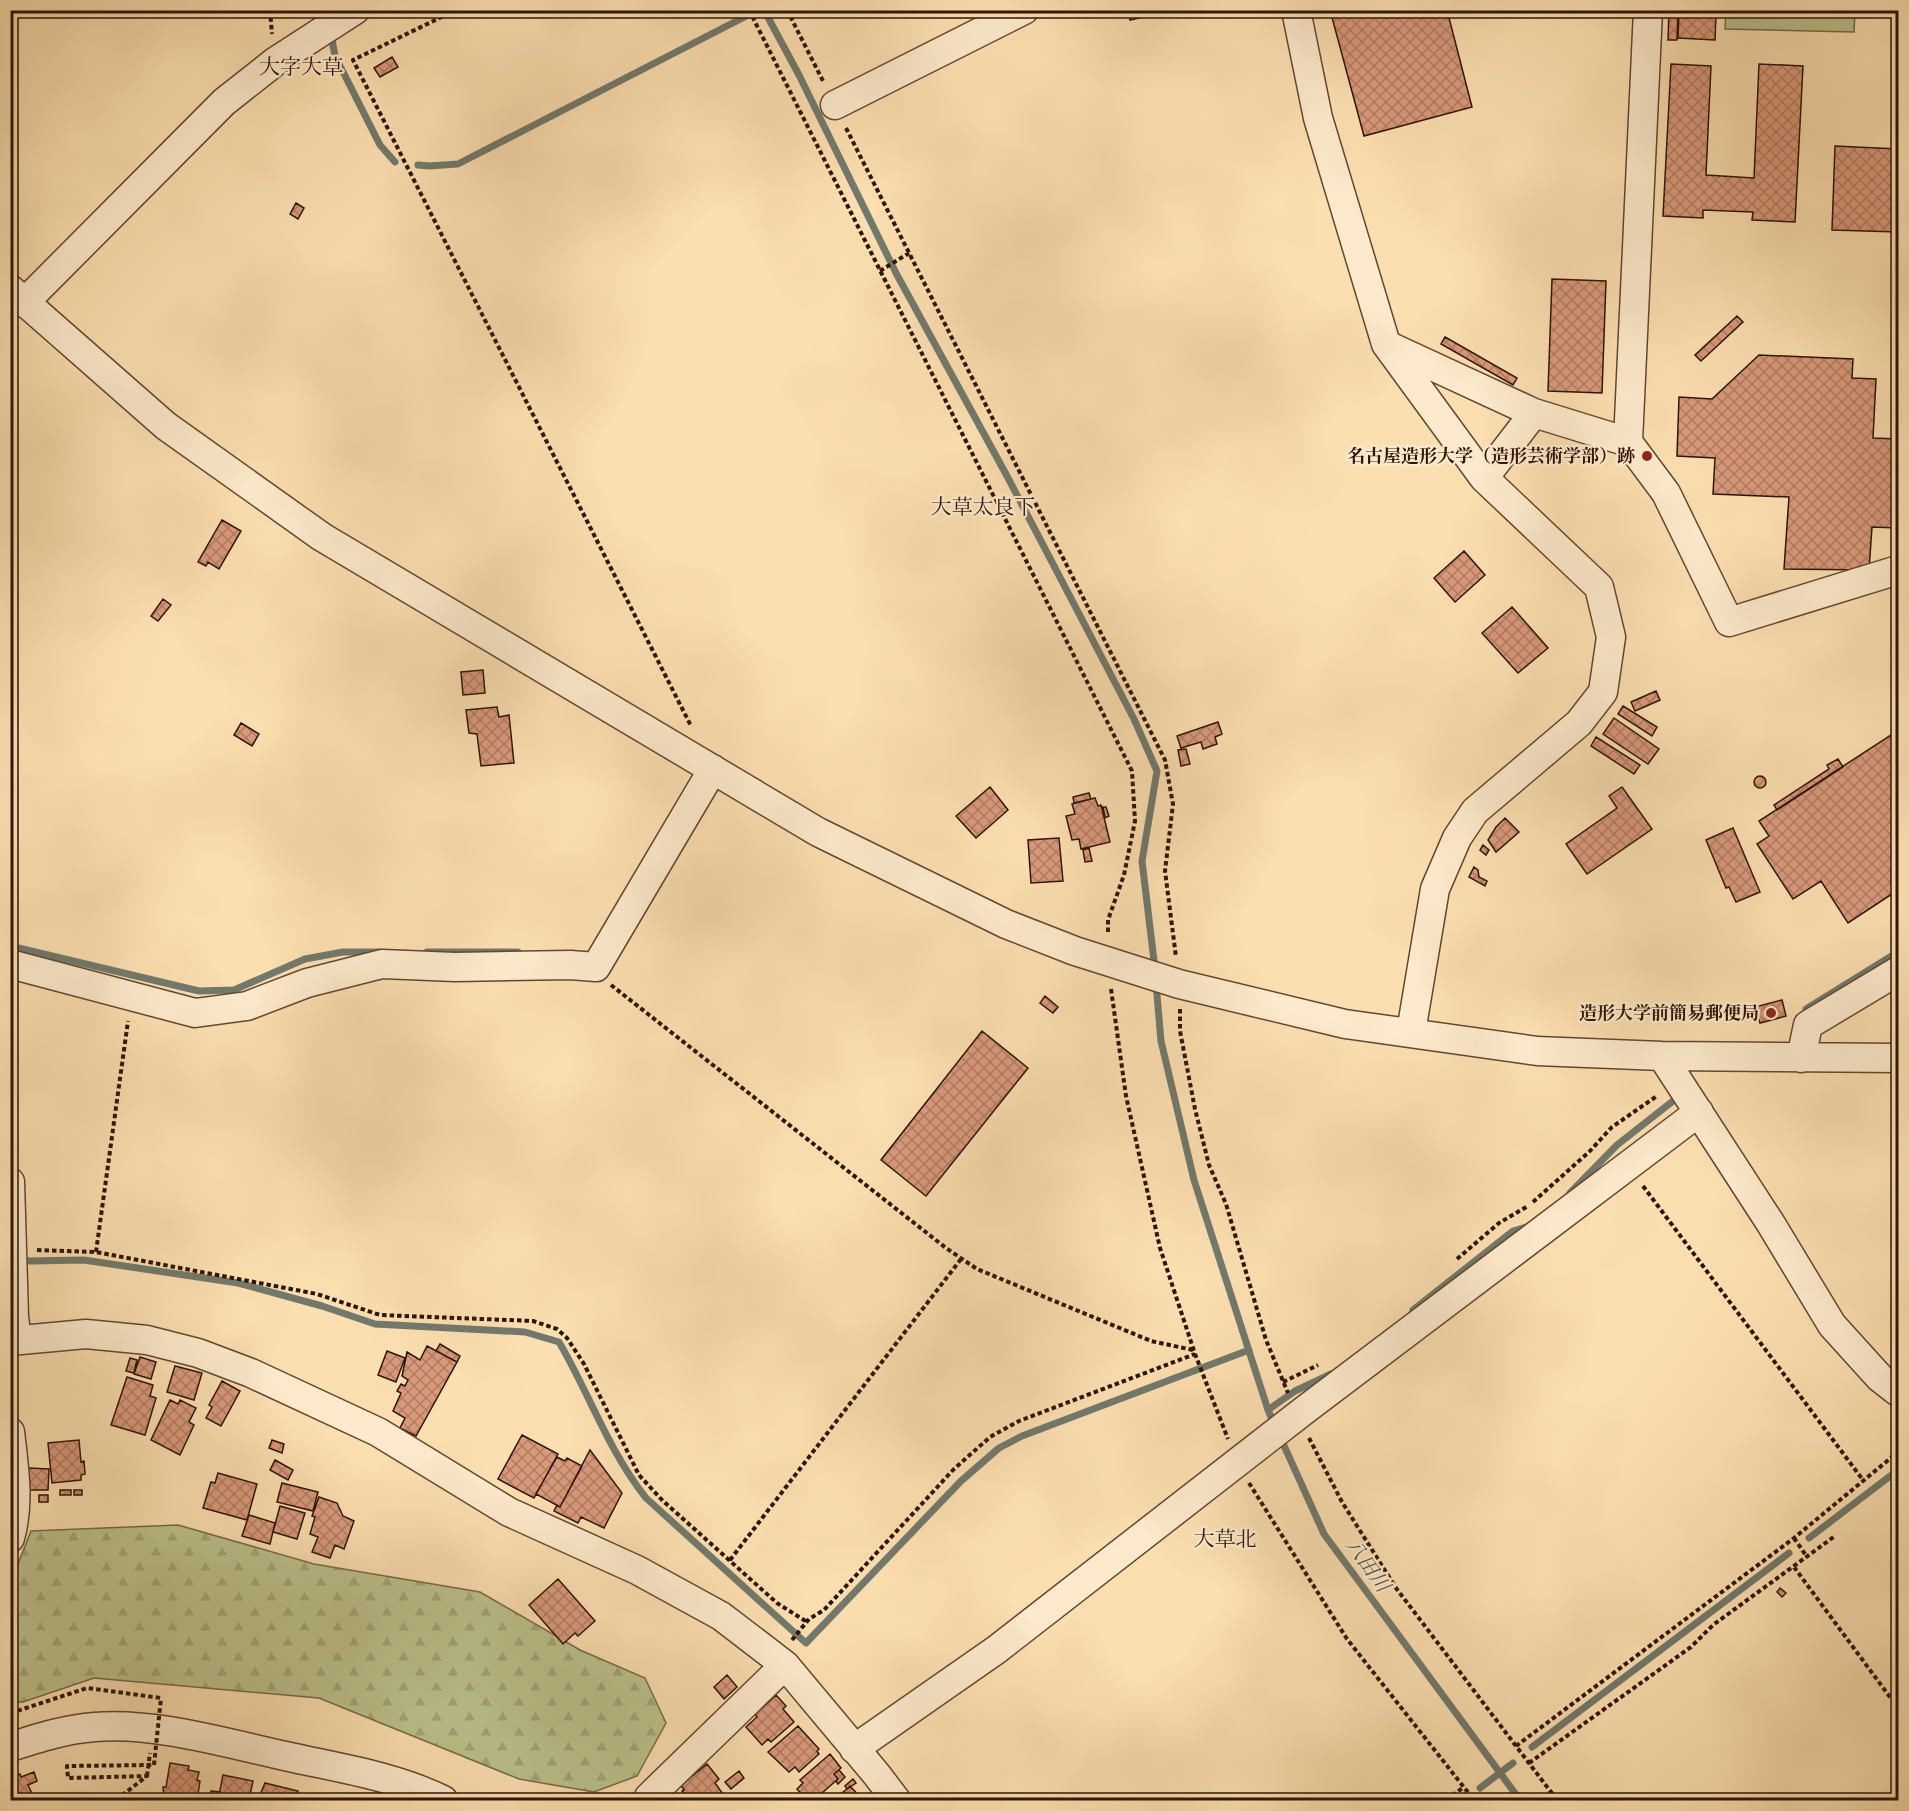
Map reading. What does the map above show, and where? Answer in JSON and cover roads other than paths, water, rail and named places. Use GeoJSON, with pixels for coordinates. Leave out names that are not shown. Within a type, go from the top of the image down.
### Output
{"type":"FeatureCollection","features":[{"type":"Feature","properties":{"kind":"street"},"geometry":{"type":"LineString","coordinates":[[355,10],[276,61],[224,102],[17,296],[166,426],[321,537],[818,832],[943,895],[1006,924],[1075,951],[1179,984],[1345,1024],[1538,1051],[1662,1056],[1899,1058]]}},
{"type":"Feature","properties":{"kind":"street"},"geometry":{"type":"LineString","coordinates":[[835,105],[1024,10]]}},
{"type":"Feature","properties":{"kind":"street"},"geometry":{"type":"LineString","coordinates":[[1296,10],[1318,118],[1386,344],[1484,478],[1599,587],[1611,637],[1603,692],[1579,723],[1475,811],[1456,838],[1435,889],[1411,1032]]}},
{"type":"Feature","properties":{"kind":"street"},"geometry":{"type":"LineString","coordinates":[[1629,442],[1648,10]]}},
{"type":"Feature","properties":{"kind":"street"},"geometry":{"type":"LineString","coordinates":[[1386,344],[1534,413],[1629,442],[1666,493],[1729,622],[1899,570]]}},
{"type":"Feature","properties":{"kind":"street"},"geometry":{"type":"LineString","coordinates":[[1484,478],[1534,413]]}},
{"type":"Feature","properties":{"kind":"street"},"geometry":{"type":"LineString","coordinates":[[10,964],[195,1013],[247,1006],[307,984],[382,964],[455,968],[570,965],[596,967],[712,769]]}},
{"type":"Feature","properties":{"kind":"street"},"geometry":{"type":"LineString","coordinates":[[1801,1058],[1808,1025],[1899,971]]}},
{"type":"Feature","properties":{"kind":"street"},"geometry":{"type":"LineString","coordinates":[[1662,1056],[1771,1224],[1832,1325],[1880,1378],[1899,1392]]}},
{"type":"Feature","properties":{"kind":"street"},"geometry":{"type":"LineString","coordinates":[[854,1749],[996,1650],[1699,1112]]}},
{"type":"Feature","properties":{"kind":"street"},"geometry":{"type":"LineString","coordinates":[[10,1182],[14,1340],[87,1334],[147,1340],[198,1353],[250,1373],[378,1432],[508,1512],[637,1570],[787,1654],[854,1749],[896,1800]]}},
{"type":"Feature","properties":{"kind":"street"},"geometry":{"type":"LineString","coordinates":[[10,1432],[16,1491],[15,1522],[10,1538]]}},
{"type":"Feature","properties":{"kind":"street"},"geometry":{"type":"LineString","coordinates":[[651,1800],[649,1797],[787,1654]]}},
{"type":"Feature","properties":{"kind":"street"},"geometry":{"type":"LineString","coordinates":[[10,1747],[36,1738],[96,1727],[168,1732],[379,1776],[443,1800]]}},
{"type":"Feature","properties":{"kind":"waterway"},"geometry":{"type":"LineString","coordinates":[[418,165],[458,164],[758,10]]}},
{"type":"Feature","properties":{"kind":"waterway"},"geometry":{"type":"LineString","coordinates":[[764,10],[799,75],[896,273],[1007,476],[1134,719],[1157,771],[1142,861],[1155,969]]}},
{"type":"Feature","properties":{"kind":"waterway"},"geometry":{"type":"LineString","coordinates":[[331,34],[335,56],[380,145],[395,162]]}},
{"type":"Feature","properties":{"kind":"waterway"},"geometry":{"type":"LineString","coordinates":[[10,946],[199,991],[234,990],[305,959],[343,952],[380,952]]}},
{"type":"Feature","properties":{"kind":"waterway"},"geometry":{"type":"LineString","coordinates":[[427,952],[518,952]]}},
{"type":"Feature","properties":{"kind":"waterway"},"geometry":{"type":"LineString","coordinates":[[1806,1009],[1898,952]]}},
{"type":"Feature","properties":{"kind":"waterway"},"geometry":{"type":"LineString","coordinates":[[1156,983],[1161,1041],[1194,1180],[1275,1426]]}},
{"type":"Feature","properties":{"kind":"waterway"},"geometry":{"type":"LineString","coordinates":[[1570,1193],[1617,1145],[1673,1101]]}},
{"type":"Feature","properties":{"kind":"waterway"},"geometry":{"type":"LineString","coordinates":[[1413,1310],[1513,1231],[1530,1226]]}},
{"type":"Feature","properties":{"kind":"waterway"},"geometry":{"type":"LineString","coordinates":[[19,1260],[84,1260],[238,1283],[322,1306],[375,1324],[525,1332],[559,1342],[610,1442],[646,1498],[806,1643],[961,1481],[999,1448],[1022,1436],[1249,1350]]}},
{"type":"Feature","properties":{"kind":"waterway"},"geometry":{"type":"LineString","coordinates":[[1268,1410],[1295,1391],[1331,1374]]}},
{"type":"Feature","properties":{"kind":"waterway","name":"八田川"},"geometry":{"type":"LineString","coordinates":[[1281,1439],[1324,1534],[1520,1800]]}},
{"type":"Feature","properties":{"kind":"waterway"},"geometry":{"type":"LineString","coordinates":[[1809,1538],[1898,1470]]}},
{"type":"Feature","properties":{"kind":"waterway"},"geometry":{"type":"LineString","coordinates":[[1532,1747],[1789,1553]]}},
{"type":"Feature","properties":{"kind":"waterway"},"geometry":{"type":"LineString","coordinates":[[1480,1788],[1513,1763]]}},
{"type":"Feature","properties":{"kind":"place","name":"名古屋造形大学（造形芸術学部）跡"},"geometry":{"type":"Point","coordinates":[1647,456]}},
{"type":"Feature","properties":{"kind":"place","name":"造形大学前簡易郵便局"},"geometry":{"type":"Point","coordinates":[1771,1013]}},
{"type":"Feature","properties":{"kind":"district","name":"大字大草"},"geometry":{"type":"Point","coordinates":[301,67]}},
{"type":"Feature","properties":{"kind":"district","name":"大草太良下"},"geometry":{"type":"Point","coordinates":[983,507]}},
{"type":"Feature","properties":{"kind":"district","name":"大草北"},"geometry":{"type":"Point","coordinates":[1225,1539]}}]}
